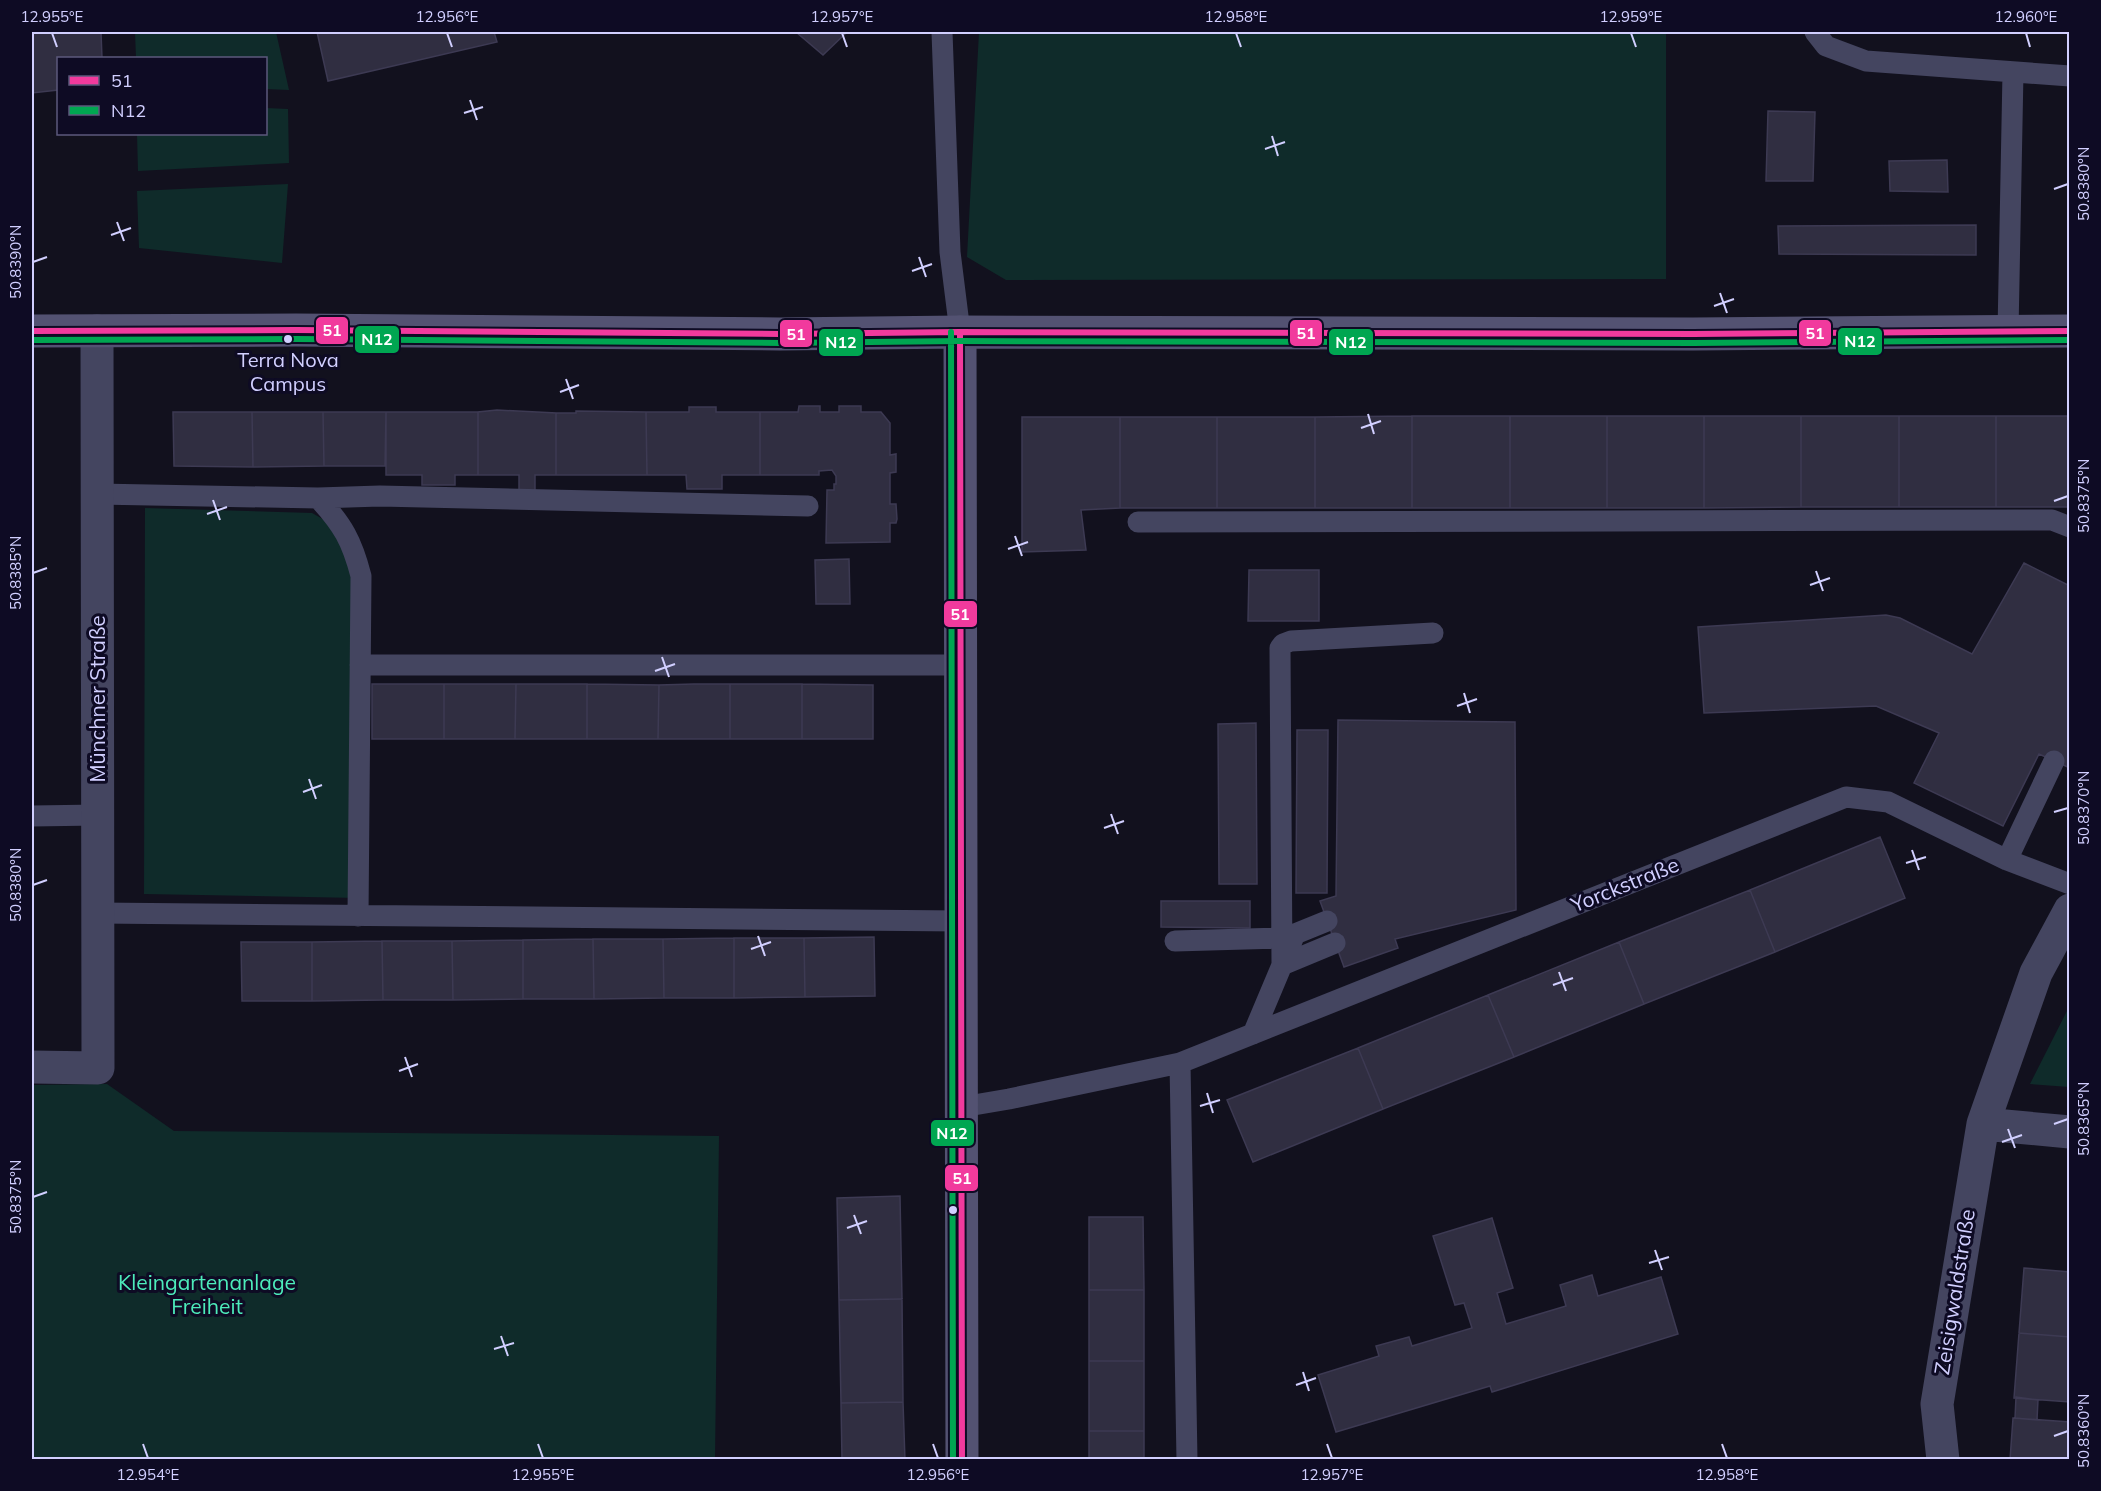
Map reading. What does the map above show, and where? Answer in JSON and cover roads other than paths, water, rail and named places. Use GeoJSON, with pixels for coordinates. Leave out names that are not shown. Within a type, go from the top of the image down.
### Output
{"type":"FeatureCollection","features":[{"type":"Feature","properties":{"kind":"main road"},"geometry":{"type":"LineString","coordinates":[[32,331],[1658,334],[2070,331]]}},
{"type":"Feature","properties":{"kind":"main road"},"geometry":{"type":"LineString","coordinates":[[960,332],[962,1460]]}},
{"type":"Feature","properties":{"kind":"street","name":"Münchner Straße"},"geometry":{"type":"LineString","coordinates":[[32,1067],[98,1068],[97,331]]}},
{"type":"Feature","properties":{"kind":"street","name":"Zeisigwaldstraße"},"geometry":{"type":"LineString","coordinates":[[1943,1460],[1937,1404],[1983,1124],[2036,973],[2070,910]]}},
{"type":"Feature","properties":{"kind":"street"},"geometry":{"type":"LineString","coordinates":[[1983,1124],[2070,1132]]}},
{"type":"Feature","properties":{"kind":"lane"},"geometry":{"type":"LineString","coordinates":[[942,32],[950,252],[960,332]]}},
{"type":"Feature","properties":{"kind":"lane"},"geometry":{"type":"LineString","coordinates":[[1815,32],[1826,46],[1866,61],[2070,76]]}},
{"type":"Feature","properties":{"kind":"lane"},"geometry":{"type":"LineString","coordinates":[[2008,332],[2013,72]]}},
{"type":"Feature","properties":{"kind":"lane"},"geometry":{"type":"LineString","coordinates":[[97,494],[318,498],[380,496],[808,506]]}},
{"type":"Feature","properties":{"kind":"lane"},"geometry":{"type":"LineString","coordinates":[[318,498],[338,519],[353,547],[361,576],[358,916]]}},
{"type":"Feature","properties":{"kind":"lane"},"geometry":{"type":"LineString","coordinates":[[1138,522],[2052,520],[2070,527]]}},
{"type":"Feature","properties":{"kind":"lane"},"geometry":{"type":"LineString","coordinates":[[1282,965],[1280,648],[1291,641],[1433,633]]}},
{"type":"Feature","properties":{"kind":"lane"},"geometry":{"type":"LineString","coordinates":[[360,665],[960,665]]}},
{"type":"Feature","properties":{"kind":"lane"},"geometry":{"type":"LineString","coordinates":[[2007,860],[2054,761]]}},
{"type":"Feature","properties":{"kind":"lane","name":"Yorckstraße"},"geometry":{"type":"LineString","coordinates":[[962,1107],[1180,1063],[1846,796],[1888,802],[2007,860],[2070,884]]}},
{"type":"Feature","properties":{"kind":"lane"},"geometry":{"type":"LineString","coordinates":[[32,816],[98,815]]}},
{"type":"Feature","properties":{"kind":"lane"},"geometry":{"type":"LineString","coordinates":[[98,913],[961,921]]}},
{"type":"Feature","properties":{"kind":"lane"},"geometry":{"type":"LineString","coordinates":[[1253,1034],[1295,934],[1327,921]]}},
{"type":"Feature","properties":{"kind":"lane"},"geometry":{"type":"LineString","coordinates":[[1175,941],[1282,938]]}},
{"type":"Feature","properties":{"kind":"lane"},"geometry":{"type":"LineString","coordinates":[[1282,965],[1335,943]]}},
{"type":"Feature","properties":{"kind":"lane"},"geometry":{"type":"LineString","coordinates":[[1180,1063],[1187,1460]]}},
{"type":"Feature","properties":{"kind":"place","name":"Terra Nova Campus"},"geometry":{"type":"Point","coordinates":[288,339]}},
{"type":"Feature","properties":{"kind":"park label","name":"Kleingartenanlage Freiheit"},"geometry":{"type":"Point","coordinates":[207,1295]}}]}
